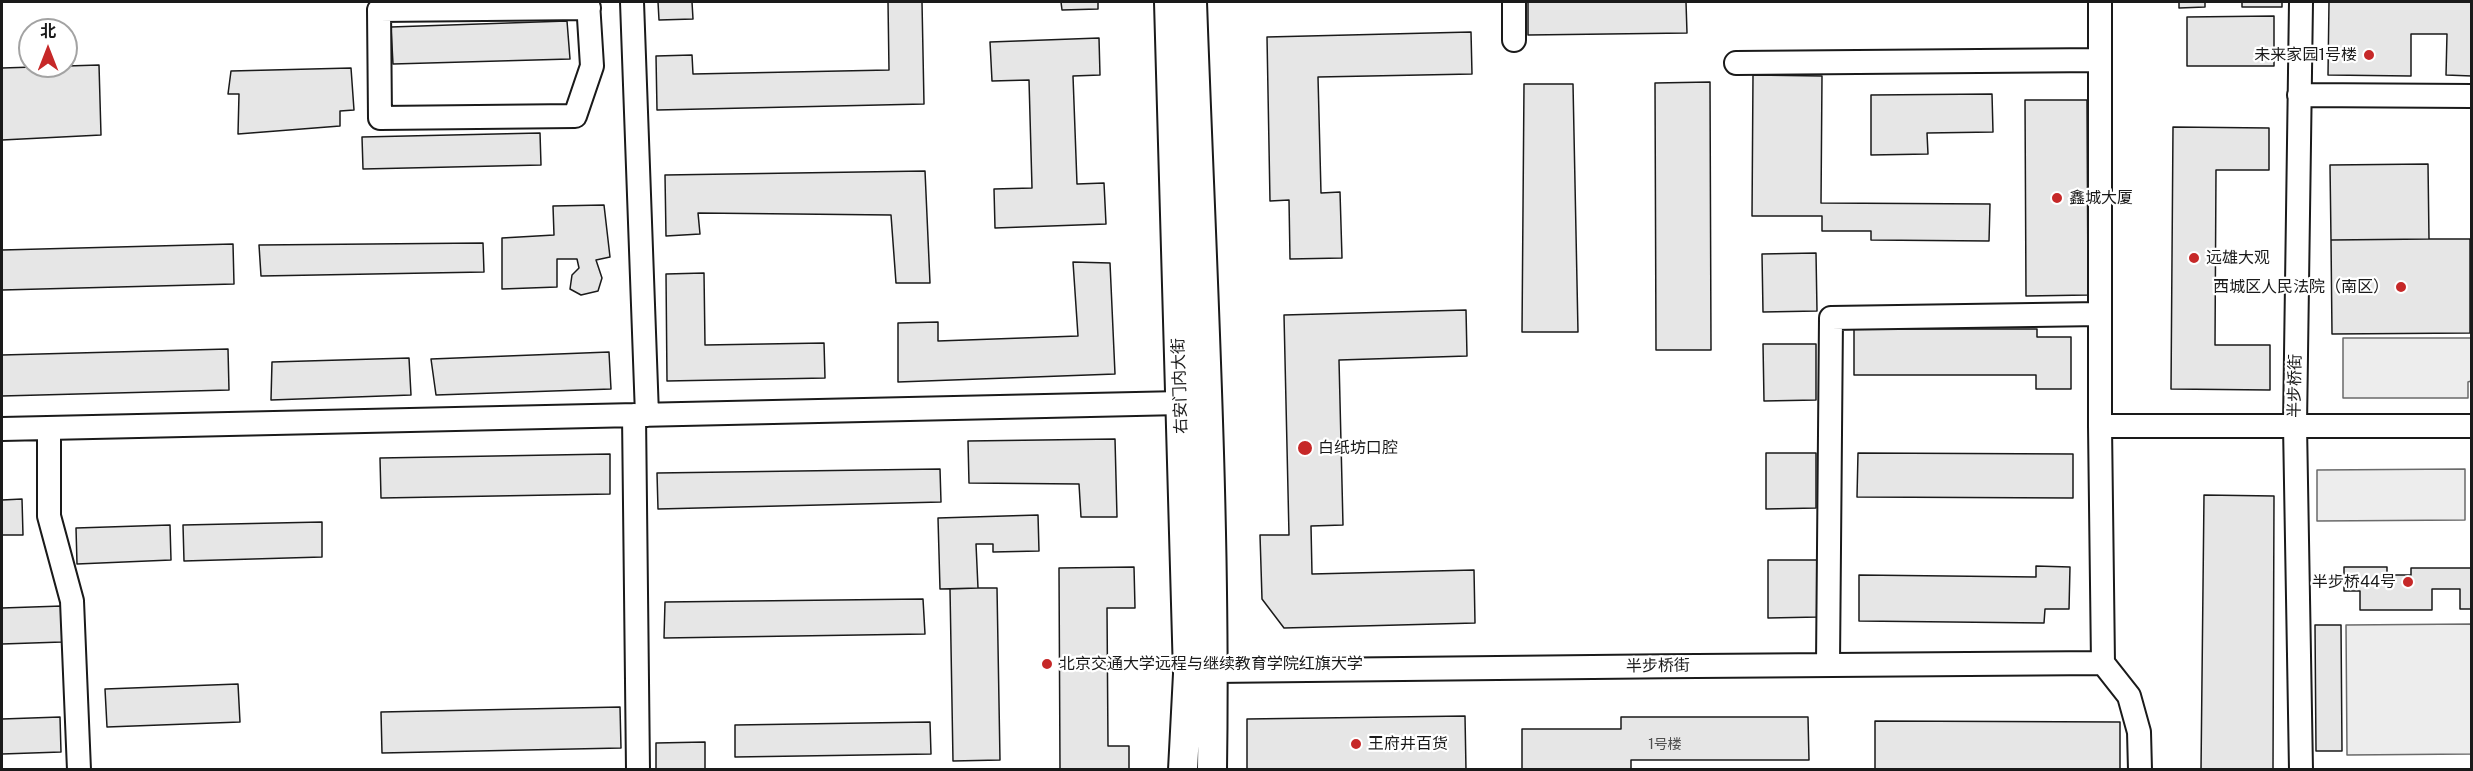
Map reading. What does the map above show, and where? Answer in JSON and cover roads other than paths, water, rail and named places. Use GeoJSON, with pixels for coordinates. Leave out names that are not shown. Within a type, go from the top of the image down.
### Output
{"type":"FeatureCollection","features":[{"type":"Feature","properties":{"kind":"main road","name":"右安门内大街"},"geometry":{"type":"LineString","coordinates":[[1169,2],[1188,674],[1184,770]]}},
{"type":"Feature","properties":{"kind":"main road","name":"右安门内大街"},"geometry":{"type":"LineString","coordinates":[[1192,2],[1211,543],[1212,770]]}},
{"type":"Feature","properties":{"kind":"street"},"geometry":{"type":"LineString","coordinates":[[632,2],[640,415],[638,770]]}},
{"type":"Feature","properties":{"kind":"street"},"geometry":{"type":"LineString","coordinates":[[1514,2],[1514,40]]}},
{"type":"Feature","properties":{"kind":"street"},"geometry":{"type":"LineString","coordinates":[[2100,2],[2100,426],[2103,663],[2129,696],[2139,732],[2140,770]]}},
{"type":"Feature","properties":{"kind":"street","name":"半步桥街"},"geometry":{"type":"LineString","coordinates":[[2301,2],[2295,425],[2301,770]]}},
{"type":"Feature","properties":{"kind":"street"},"geometry":{"type":"LineString","coordinates":[[589,4],[592,66],[575,116],[380,118],[379,10],[589,4]]}},
{"type":"Feature","properties":{"kind":"street"},"geometry":{"type":"LineString","coordinates":[[1736,63],[2100,60]]}},
{"type":"Feature","properties":{"kind":"street"},"geometry":{"type":"LineString","coordinates":[[2299,95],[2472,96]]}},
{"type":"Feature","properties":{"kind":"street"},"geometry":{"type":"LineString","coordinates":[[1828,663],[1831,318],[2100,314]]}},
{"type":"Feature","properties":{"kind":"street"},"geometry":{"type":"LineString","coordinates":[[2,429],[1182,403]]}},
{"type":"Feature","properties":{"kind":"street"},"geometry":{"type":"LineString","coordinates":[[2100,426],[2472,426]]}},
{"type":"Feature","properties":{"kind":"street"},"geometry":{"type":"LineString","coordinates":[[50,429],[49,516],[72,601],[79,770]]}},
{"type":"Feature","properties":{"kind":"street","name":"半步桥街"},"geometry":{"type":"LineString","coordinates":[[1213,671],[1828,663],[2103,663]]}},
{"type":"Feature","properties":{"kind":"place","name":"未来家园1号楼"},"geometry":{"type":"Point","coordinates":[2369,55]}},
{"type":"Feature","properties":{"kind":"place","name":"鑫城大厦"},"geometry":{"type":"Point","coordinates":[2057,198]}},
{"type":"Feature","properties":{"kind":"place","name":"远雄大观"},"geometry":{"type":"Point","coordinates":[2194,258]}},
{"type":"Feature","properties":{"kind":"place","name":"西城区人民法院（南区）"},"geometry":{"type":"Point","coordinates":[2401,287]}},
{"type":"Feature","properties":{"kind":"place","name":"白纸坊口腔"},"geometry":{"type":"Point","coordinates":[1305,448]}},
{"type":"Feature","properties":{"kind":"place","name":"半步桥44号"},"geometry":{"type":"Point","coordinates":[2408,582]}},
{"type":"Feature","properties":{"kind":"place","name":"北京交通大学远程与继续教育学院红旗大学"},"geometry":{"type":"Point","coordinates":[1047,664]}},
{"type":"Feature","properties":{"kind":"place","name":"王府井百货"},"geometry":{"type":"Point","coordinates":[1356,744]}}]}
